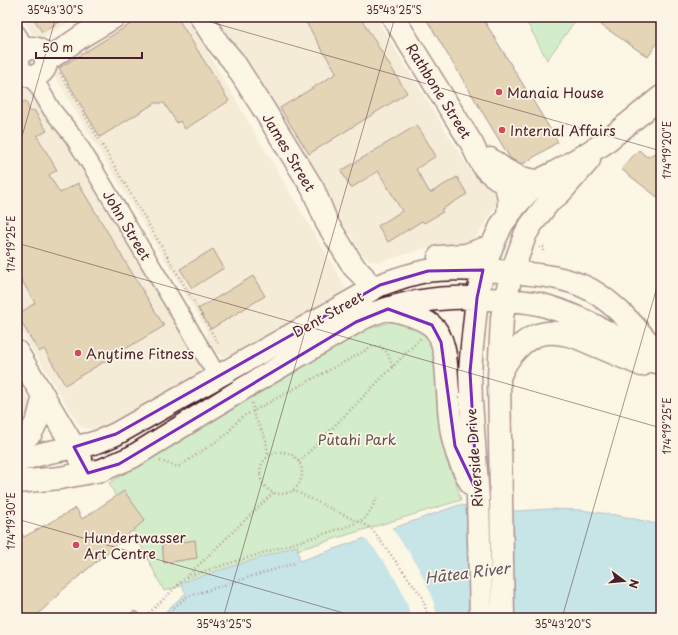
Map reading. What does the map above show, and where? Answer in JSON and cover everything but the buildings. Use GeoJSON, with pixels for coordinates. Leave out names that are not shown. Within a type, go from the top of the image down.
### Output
{"type":"FeatureCollection","features":[{"type":"Feature","properties":{"kind":"main road"},"geometry":{"type":"LineString","coordinates":[[30,61],[94,17]]}},
{"type":"Feature","properties":{"kind":"main road"},"geometry":{"type":"LineString","coordinates":[[30,61],[82,36],[114,17]]}},
{"type":"Feature","properties":{"kind":"main road","name":"James Street"},"geometry":{"type":"LineString","coordinates":[[201,17],[217,42],[233,61],[263,108],[313,190],[327,223],[354,267],[363,276],[371,290]]}},
{"type":"Feature","properties":{"kind":"main road","name":"Rathbone Street"},"geometry":{"type":"LineString","coordinates":[[393,17],[472,144],[485,168],[502,182],[510,199],[508,215]]}},
{"type":"Feature","properties":{"kind":"main road"},"geometry":{"type":"LineString","coordinates":[[483,270],[502,224],[529,191],[544,178],[603,144],[661,97]]}},
{"type":"Feature","properties":{"kind":"main road","name":"Rathbone Street"},"geometry":{"type":"LineString","coordinates":[[472,144],[505,170],[521,178],[539,182]]}},
{"type":"Feature","properties":{"kind":"main road"},"geometry":{"type":"LineString","coordinates":[[512,272],[524,239],[531,225],[548,203],[560,193],[603,144]]}},
{"type":"Feature","properties":{"kind":"main road"},"geometry":{"type":"LineString","coordinates":[[371,290],[386,274],[405,262],[434,257],[466,255],[492,246]]}},
{"type":"Feature","properties":{"kind":"main road","name":"Dent Street"},"geometry":{"type":"LineString","coordinates":[[17,461],[45,453],[95,443],[116,434],[380,285],[408,275],[428,271],[460,269],[512,272],[558,278],[580,285],[591,291],[621,313],[661,356]]}},
{"type":"Feature","properties":{"kind":"main road","name":"Riverside Drive"},"geometry":{"type":"LineString","coordinates":[[481,618],[477,496],[470,372],[477,298],[483,270]]}},
{"type":"Feature","properties":{"kind":"main road","name":"Riverside Drive"},"geometry":{"type":"LineString","coordinates":[[503,618],[499,378],[502,318],[512,272]]}},
{"type":"Feature","properties":{"kind":"main road","name":"Dent Street"},"geometry":{"type":"LineString","coordinates":[[17,482],[60,478],[102,470],[132,457],[244,388],[356,322],[372,314],[402,304],[453,298],[477,298],[529,302],[544,305],[572,315],[604,330],[661,365]]}},
{"type":"Feature","properties":{"kind":"main road"},"geometry":{"type":"LineString","coordinates":[[388,309],[403,312],[419,318],[432,326],[437,332],[446,361],[450,422],[454,446],[477,496]]}},
{"type":"Feature","properties":{"kind":"main road"},"geometry":{"type":"LineString","coordinates":[[499,378],[510,356],[523,343],[531,337],[547,333],[576,337],[661,372]]}},
{"type":"Feature","properties":{"kind":"main road"},"geometry":{"type":"LineString","coordinates":[[17,352],[88,473]]}},
{"type":"Feature","properties":{"kind":"main road"},"geometry":{"type":"LineString","coordinates":[[17,445],[31,433],[38,419],[44,396]]}},
{"type":"Feature","properties":{"kind":"street","name":"John Street"},"geometry":{"type":"LineString","coordinates":[[30,61],[38,84],[52,110],[72,136],[96,173],[218,376]]}},
{"type":"Feature","properties":{"kind":"path"},"geometry":{"type":"LineString","coordinates":[[30,61],[218,345]]}},
{"type":"Feature","properties":{"kind":"path"},"geometry":{"type":"LineString","coordinates":[[539,247],[544,247],[543,251]]}},
{"type":"Feature","properties":{"kind":"path"},"geometry":{"type":"LineString","coordinates":[[299,462],[432,326]]}},
{"type":"Feature","properties":{"kind":"path"},"geometry":{"type":"LineString","coordinates":[[158,461],[178,466],[226,435],[240,418],[372,347],[379,346],[387,352],[393,367]]}},
{"type":"Feature","properties":{"kind":"path"},"geometry":{"type":"LineString","coordinates":[[252,402],[254,416],[266,439],[268,455]]}},
{"type":"Feature","properties":{"kind":"path"},"geometry":{"type":"LineString","coordinates":[[282,451],[289,453],[299,462],[302,474],[297,486],[293,490],[287,493],[273,493],[267,490],[263,485],[259,472],[260,465],[268,455],[282,451]]}},
{"type":"Feature","properties":{"kind":"path"},"geometry":{"type":"LineString","coordinates":[[293,490],[372,528],[423,598],[428,618]]}},
{"type":"Feature","properties":{"kind":"path"},"geometry":{"type":"LineString","coordinates":[[137,618],[186,577],[273,493]]}},
{"type":"Feature","properties":{"kind":"path"},"geometry":{"type":"LineString","coordinates":[[186,577],[349,526],[366,518],[377,498]]}},
{"type":"Feature","properties":{"kind":"path"},"geometry":{"type":"LineString","coordinates":[[162,618],[186,597],[295,563]]}},
{"type":"Feature","properties":{"kind":"highlighted area"},"geometry":{"type":"Polygon","coordinates":[[[483,270],[477,298],[470,372],[477,492],[455,446],[441,342],[432,325],[388,309],[356,322],[119,464],[88,473],[74,447],[116,434],[380,285],[428,271],[483,270]]]}},
{"type":"Feature","properties":{"kind":"shaded area"},"geometry":{"type":"Polygon","coordinates":[[[23,17],[78,17],[37,42],[23,17]]]}},
{"type":"Feature","properties":{"kind":"shaded area"},"geometry":{"type":"Polygon","coordinates":[[[133,17],[187,17],[346,288],[239,355],[225,357],[214,352],[208,342],[205,327],[50,68],[133,17]]]}},
{"type":"Feature","properties":{"kind":"shaded area"},"geometry":{"type":"Polygon","coordinates":[[[217,17],[375,17],[471,172],[495,192],[497,203],[474,240],[463,245],[421,249],[380,262],[372,261],[364,257],[217,17]]]}},
{"type":"Feature","properties":{"kind":"shaded area"},"geometry":{"type":"Polygon","coordinates":[[[24,83],[33,85],[187,344],[195,350],[202,361],[202,371],[196,378],[110,430],[98,431],[80,426],[17,324],[17,87],[24,83]]]}},
{"type":"Feature","properties":{"kind":"shaded area"},"geometry":{"type":"Polygon","coordinates":[[[17,380],[34,409],[17,436],[17,380]]]}},
{"type":"Feature","properties":{"kind":"green space"},"geometry":{"type":"Polygon","coordinates":[[[524,17],[578,17],[547,60],[524,17]]]}},
{"type":"Feature","properties":{"kind":"green space","name":"Pūtahi Park"},"geometry":{"type":"Polygon","coordinates":[[[398,320],[416,325],[428,335],[435,347],[448,454],[461,500],[164,591],[109,483],[364,330],[398,320]]]}},
{"type":"Feature","properties":{"kind":"water","name":"Hātea River"},"geometry":{"type":"Polygon","coordinates":[[[459,505],[517,511],[549,509],[581,510],[622,516],[661,525],[661,618],[158,618],[186,593],[180,583],[297,546],[300,561],[459,505]]]}},
{"type":"Feature","properties":{"kind":"pier"},"geometry":{"type":"Polygon","coordinates":[[[391,527],[419,569],[431,594],[438,618],[411,618],[401,590],[393,575],[374,548],[363,537],[391,527]]]}},
{"type":"Feature","properties":{"kind":"place","name":"Manaia House"},"geometry":{"type":"Point","coordinates":[499,92]}},
{"type":"Feature","properties":{"kind":"place","name":"Internal Affairs"},"geometry":{"type":"Point","coordinates":[502,130]}},
{"type":"Feature","properties":{"kind":"place","name":"Anytime Fitness"},"geometry":{"type":"Point","coordinates":[78,353]}},
{"type":"Feature","properties":{"kind":"place","name":"Hundertwasser Art Centre"},"geometry":{"type":"Point","coordinates":[76,545]}}]}
